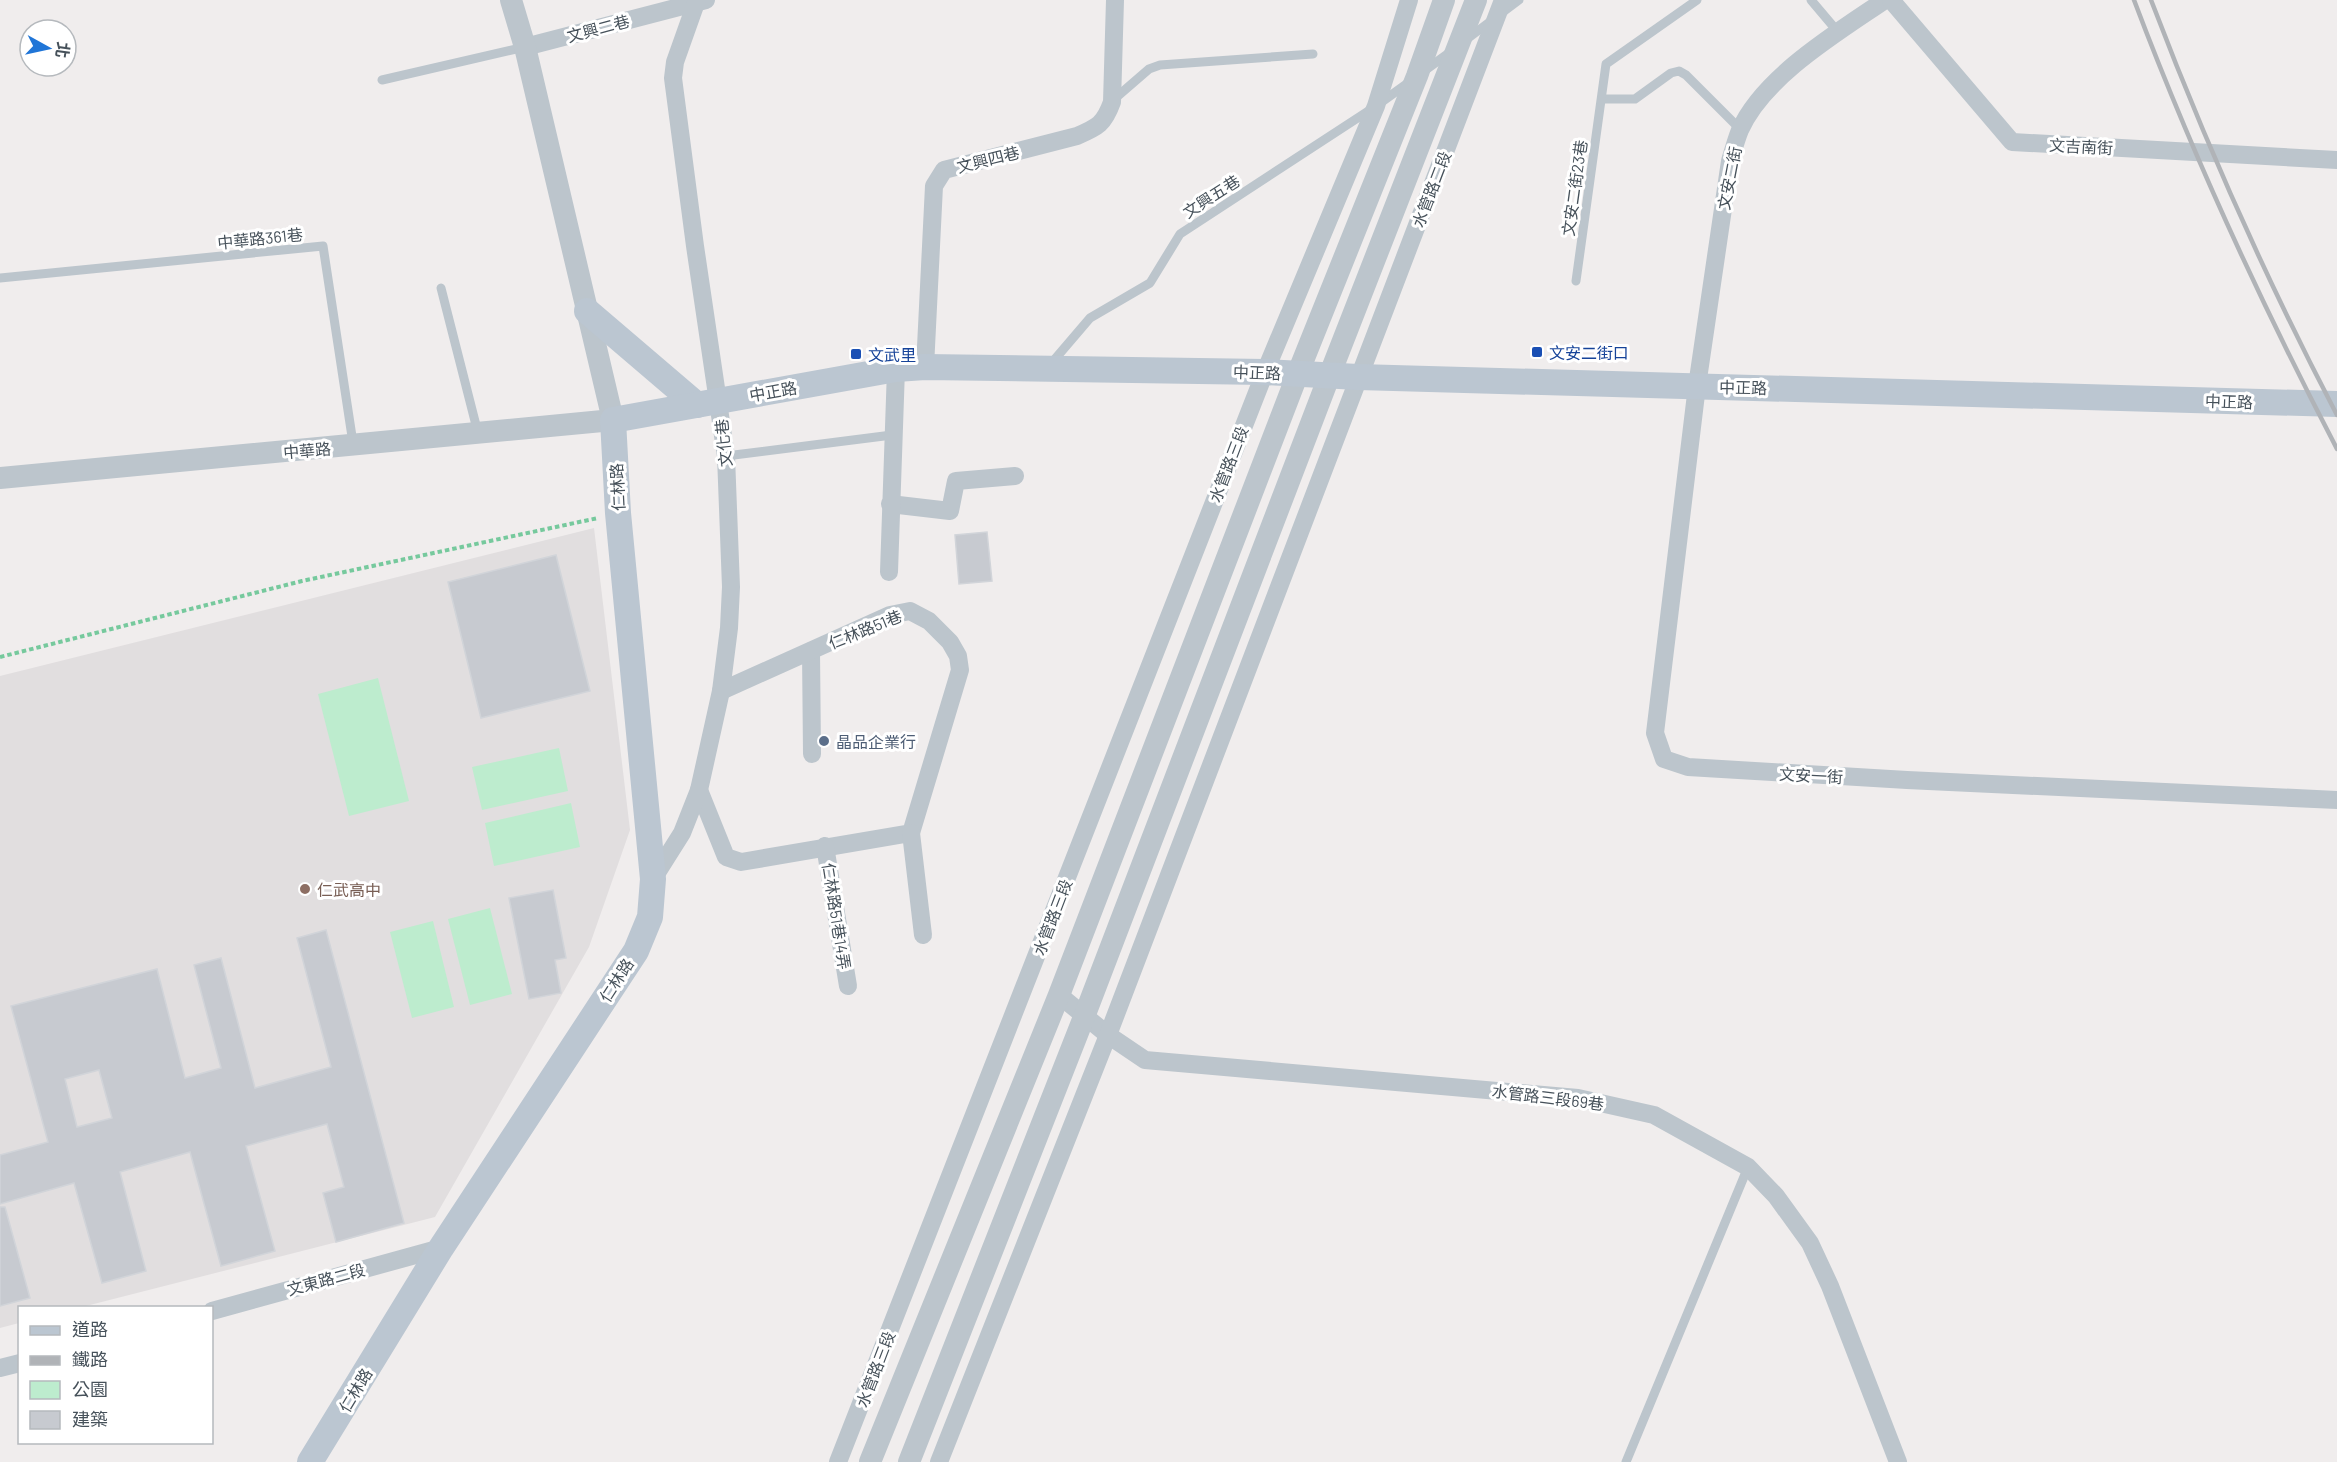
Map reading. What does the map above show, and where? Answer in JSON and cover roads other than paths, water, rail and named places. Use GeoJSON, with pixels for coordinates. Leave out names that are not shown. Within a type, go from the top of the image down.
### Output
{"type":"FeatureCollection","features":[{"type":"Feature","properties":{"kind":"main road"},"geometry":{"type":"LineString","coordinates":[[587,310],[708,403]]}},
{"type":"Feature","properties":{"kind":"main road","name":"中正路"},"geometry":{"type":"LineString","coordinates":[[614,420],[896,369],[925,367],[1264,372],[1358,377],[2337,404]]}},
{"type":"Feature","properties":{"kind":"main road","name":"仁林路"},"geometry":{"type":"LineString","coordinates":[[310,1462],[441,1248],[636,951],[650,917],[653,879],[618,513],[614,420]]}},
{"type":"Feature","properties":{"kind":"street"},"geometry":{"type":"LineString","coordinates":[[511,0],[525,47],[614,420]]}},
{"type":"Feature","properties":{"kind":"street","name":"文興二巷"},"geometry":{"type":"LineString","coordinates":[[525,47],[700,0]]}},
{"type":"Feature","properties":{"kind":"street","name":"文化巷"},"geometry":{"type":"LineString","coordinates":[[653,879],[682,833],[699,790],[721,691],[729,628],[731,587],[726,456],[708,403],[695,246],[673,78],[675,62],[700,0]]}},
{"type":"Feature","properties":{"kind":"street","name":"文興四巷"},"geometry":{"type":"LineString","coordinates":[[925,367],[934,186],[944,170],[1096,128],[1107,116],[1112,102],[1115,0]]}},
{"type":"Feature","properties":{"kind":"street"},"geometry":{"type":"LineString","coordinates":[[1264,372],[1376,106],[1409,0]]}},
{"type":"Feature","properties":{"kind":"street"},"geometry":{"type":"LineString","coordinates":[[1298,373],[1417,76],[1444,0]]}},
{"type":"Feature","properties":{"kind":"street","name":"水管路二段"},"geometry":{"type":"LineString","coordinates":[[1330,375],[1476,0]]}},
{"type":"Feature","properties":{"kind":"street","name":"文安二街"},"geometry":{"type":"LineString","coordinates":[[1697,386],[1730,161],[1740,129],[1758,101],[1788,70],[1885,0]]}},
{"type":"Feature","properties":{"kind":"street","name":"文吉南街"},"geometry":{"type":"LineString","coordinates":[[1891,0],[2012,142],[2337,160]]}},
{"type":"Feature","properties":{"kind":"street","name":"水管路二段"},"geometry":{"type":"LineString","coordinates":[[1358,377],[1501,8]]}},
{"type":"Feature","properties":{"kind":"street"},"geometry":{"type":"LineString","coordinates":[[889,572],[896,369]]}},
{"type":"Feature","properties":{"kind":"street","name":"水管路三段"},"geometry":{"type":"LineString","coordinates":[[838,1462],[1264,372]]}},
{"type":"Feature","properties":{"kind":"street","name":"水管路三段"},"geometry":{"type":"LineString","coordinates":[[870,1462],[1059,995],[1298,373]]}},
{"type":"Feature","properties":{"kind":"street"},"geometry":{"type":"LineString","coordinates":[[909,1462],[1084,1017],[1330,375]]}},
{"type":"Feature","properties":{"kind":"street"},"geometry":{"type":"LineString","coordinates":[[939,1462],[1108,1035],[1358,377]]}},
{"type":"Feature","properties":{"kind":"street","name":"文安一街"},"geometry":{"type":"LineString","coordinates":[[1697,386],[1655,733],[1664,759],[1688,767],[1711,769],[2337,800]]}},
{"type":"Feature","properties":{"kind":"street","name":"中華路"},"geometry":{"type":"LineString","coordinates":[[0,478],[614,420]]}},
{"type":"Feature","properties":{"kind":"street"},"geometry":{"type":"LineString","coordinates":[[890,504],[950,511],[956,481],[1015,476]]}},
{"type":"Feature","properties":{"kind":"street","name":"仁林路51巷"},"geometry":{"type":"LineString","coordinates":[[721,691],[890,615],[910,611],[929,621],[950,642],[958,656],[960,670],[911,833],[923,935]]}},
{"type":"Feature","properties":{"kind":"street"},"geometry":{"type":"LineString","coordinates":[[811,651],[812,754]]}},
{"type":"Feature","properties":{"kind":"street"},"geometry":{"type":"LineString","coordinates":[[699,790],[726,857],[733,861],[741,862],[911,833]]}},
{"type":"Feature","properties":{"kind":"street","name":"仁林路51巷14弄"},"geometry":{"type":"LineString","coordinates":[[825,846],[848,986]]}},
{"type":"Feature","properties":{"kind":"street","name":"水管路三段69巷"},"geometry":{"type":"LineString","coordinates":[[1059,995],[1084,1017],[1145,1060],[1578,1098],[1654,1115],[1748,1167],[1776,1196],[1810,1243],[1830,1286],[1898,1462]]}},
{"type":"Feature","properties":{"kind":"street","name":"文東路二段"},"geometry":{"type":"LineString","coordinates":[[213,1311],[441,1248]]}},
{"type":"Feature","properties":{"kind":"street"},"geometry":{"type":"LineString","coordinates":[[0,1368],[18,1364]]}},
{"type":"Feature","properties":{"kind":"lane","name":"文興五巷"},"geometry":{"type":"LineString","coordinates":[[1047,367],[1090,318],[1150,283],[1180,234],[1376,106],[1460,44],[1501,8],[1519,0]]}},
{"type":"Feature","properties":{"kind":"lane","name":"文安二街23巷"},"geometry":{"type":"LineString","coordinates":[[1576,281],[1603,99],[1606,64],[1696,0]]}},
{"type":"Feature","properties":{"kind":"lane"},"geometry":{"type":"LineString","coordinates":[[1811,0],[1838,32]]}},
{"type":"Feature","properties":{"kind":"lane"},"geometry":{"type":"LineString","coordinates":[[382,80],[525,47]]}},
{"type":"Feature","properties":{"kind":"lane"},"geometry":{"type":"LineString","coordinates":[[1112,102],[1149,69],[1160,65],[1313,54]]}},
{"type":"Feature","properties":{"kind":"lane"},"geometry":{"type":"LineString","coordinates":[[1603,99],[1635,99],[1671,73],[1679,71],[1686,75],[1740,129]]}},
{"type":"Feature","properties":{"kind":"lane","name":"中華路361巷"},"geometry":{"type":"LineString","coordinates":[[0,279],[324,246],[353,446]]}},
{"type":"Feature","properties":{"kind":"lane"},"geometry":{"type":"LineString","coordinates":[[441,288],[478,433]]}},
{"type":"Feature","properties":{"kind":"lane"},"geometry":{"type":"LineString","coordinates":[[726,456],[892,435]]}},
{"type":"Feature","properties":{"kind":"lane"},"geometry":{"type":"LineString","coordinates":[[1626,1462],[1748,1167]]}},
{"type":"Feature","properties":{"kind":"railway"},"geometry":{"type":"LineString","coordinates":[[2134,0],[2156,58],[2229,228],[2281,339],[2337,449]]}},
{"type":"Feature","properties":{"kind":"railway"},"geometry":{"type":"LineString","coordinates":[[2151,0],[2238,210],[2286,314],[2337,415]]}},
{"type":"Feature","properties":{"kind":"place","name":"文安二街口"},"geometry":{"type":"Point","coordinates":[1537,352]}},
{"type":"Feature","properties":{"kind":"place","name":"文武里"},"geometry":{"type":"Point","coordinates":[856,354]}},
{"type":"Feature","properties":{"kind":"place","name":"晶品企業行"},"geometry":{"type":"Point","coordinates":[824,741]}},
{"type":"Feature","properties":{"kind":"place","name":"仁武高中"},"geometry":{"type":"Point","coordinates":[305,889]}}]}
